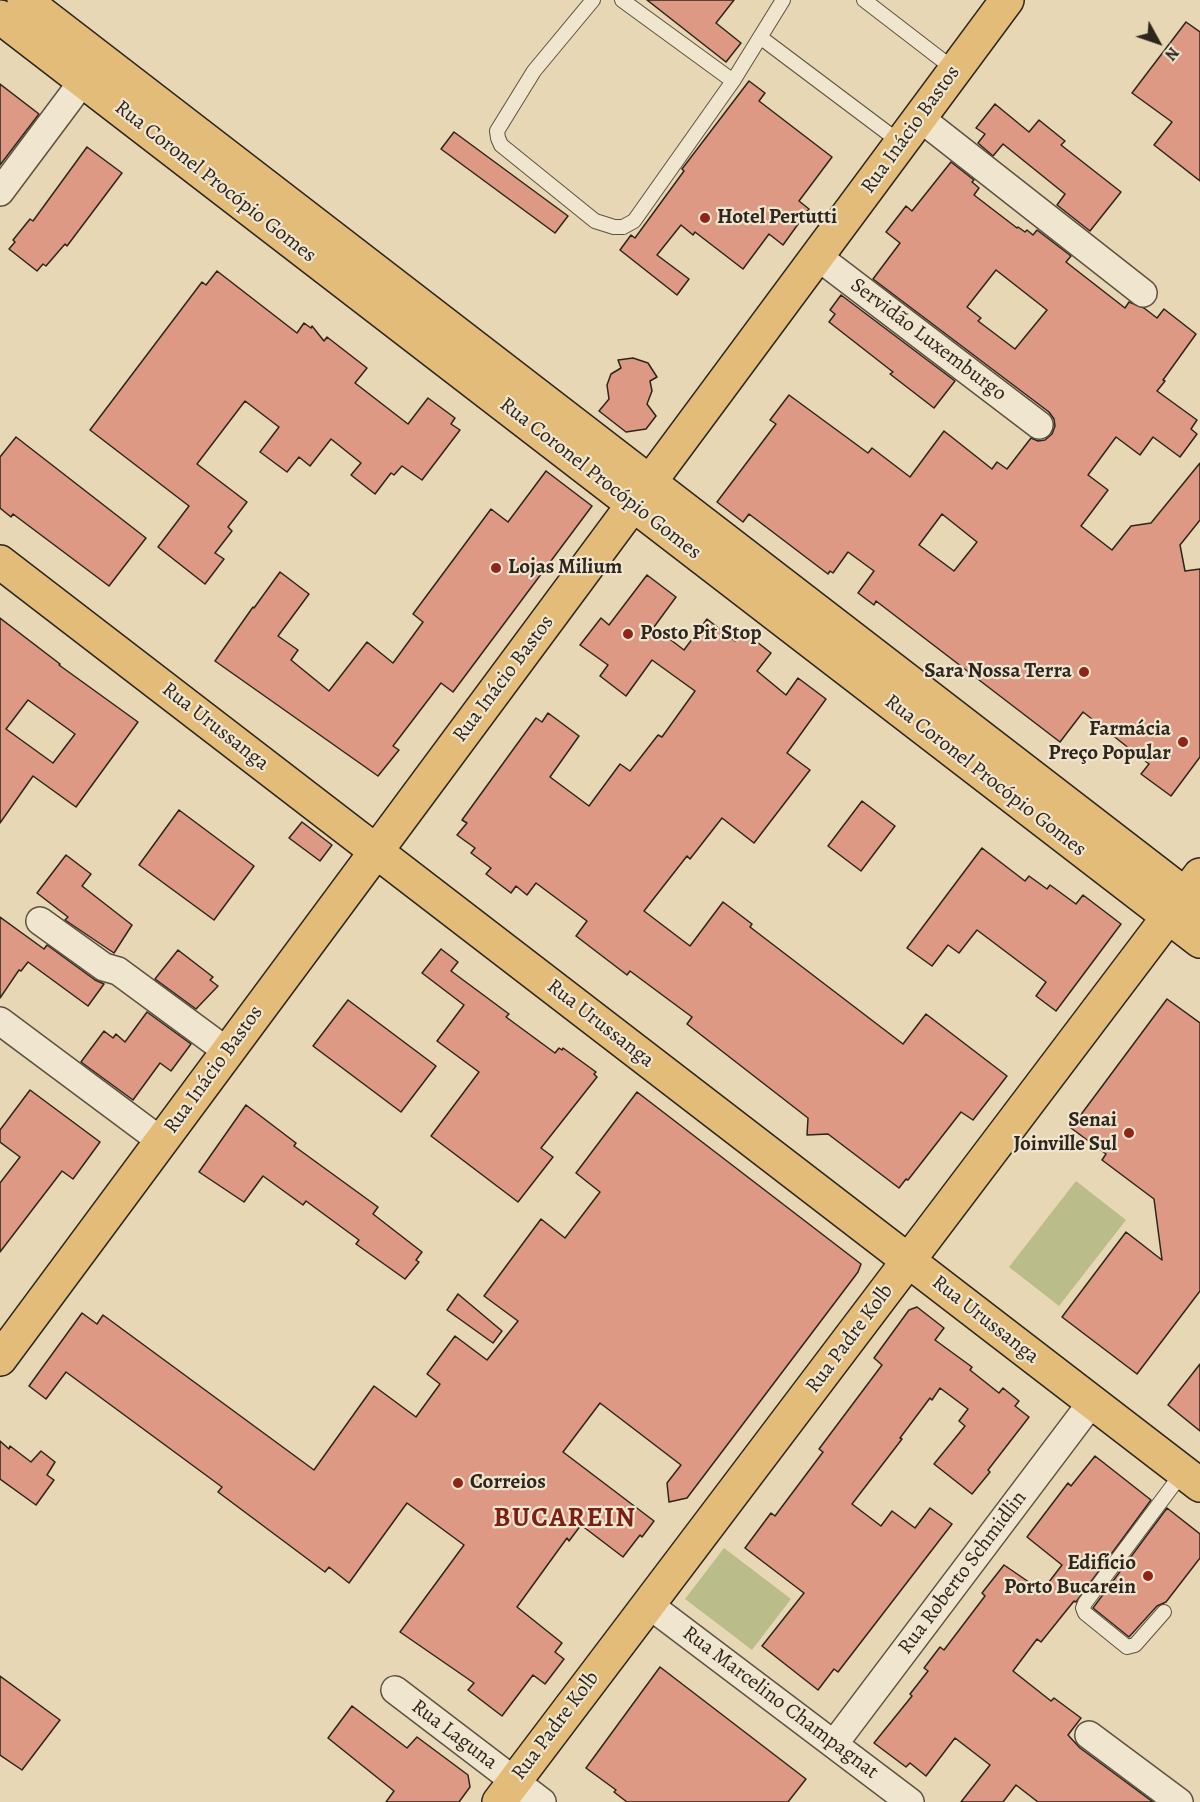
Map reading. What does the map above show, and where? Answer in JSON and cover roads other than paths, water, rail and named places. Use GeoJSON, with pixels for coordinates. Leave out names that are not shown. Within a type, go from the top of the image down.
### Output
{"type":"FeatureCollection","features":[{"type":"Feature","properties":{"kind":"main road","name":"Rua Coronel Procópio Gomes"},"geometry":{"type":"LineString","coordinates":[[24,0],[641,493]]}},
{"type":"Feature","properties":{"kind":"main road","name":"Rua Inácio Bastos"},"geometry":{"type":"LineString","coordinates":[[0,1359],[1007,0]]}},
{"type":"Feature","properties":{"kind":"main road","name":"Rua Coronel Procópio Gomes"},"geometry":{"type":"LineString","coordinates":[[0,17],[83,81],[1188,898],[1200,941]]}},
{"type":"Feature","properties":{"kind":"main road","name":"Rua Urussanga"},"geometry":{"type":"LineString","coordinates":[[0,562],[1191,1478]]}},
{"type":"Feature","properties":{"kind":"main road","name":"Rua Padre Kolb"},"geometry":{"type":"LineString","coordinates":[[507,1792],[909,1260],[1188,898]]}},
{"type":"Feature","properties":{"kind":"street"},"geometry":{"type":"LineString","coordinates":[[0,192],[83,81]]}},
{"type":"Feature","properties":{"kind":"street"},"geometry":{"type":"LineString","coordinates":[[910,130],[1143,293]]}},
{"type":"Feature","properties":{"kind":"street","name":"Servidão Luxemburgo"},"geometry":{"type":"LineString","coordinates":[[817,256],[1039,424]]}},
{"type":"Feature","properties":{"kind":"street"},"geometry":{"type":"LineString","coordinates":[[40,921],[104,967],[118,971],[228,1052]]}},
{"type":"Feature","properties":{"kind":"street"},"geometry":{"type":"LineString","coordinates":[[0,1021],[161,1141]]}},
{"type":"Feature","properties":{"kind":"street","name":"Rua Roberto Schmidlin"},"geometry":{"type":"LineString","coordinates":[[834,1744],[1092,1402]]}},
{"type":"Feature","properties":{"kind":"street","name":"Rua Marcelino Champagnat"},"geometry":{"type":"LineString","coordinates":[[648,1604],[910,1802]]}},
{"type":"Feature","properties":{"kind":"street","name":"Rua Laguna"},"geometry":{"type":"LineString","coordinates":[[395,1690],[507,1792],[542,1802]]}},
{"type":"Feature","properties":{"kind":"street"},"geometry":{"type":"LineString","coordinates":[[1089,1735],[1179,1802]]}},
{"type":"Feature","properties":{"kind":"lane"},"geometry":{"type":"LineString","coordinates":[[593,0],[534,71],[497,131],[501,145],[595,221],[614,227],[623,227],[634,221],[733,81],[783,0]]}},
{"type":"Feature","properties":{"kind":"lane"},"geometry":{"type":"LineString","coordinates":[[622,0],[733,81]]}},
{"type":"Feature","properties":{"kind":"lane"},"geometry":{"type":"LineString","coordinates":[[864,0],[955,70]]}},
{"type":"Feature","properties":{"kind":"lane"},"geometry":{"type":"LineString","coordinates":[[760,37],[910,130]]}},
{"type":"Feature","properties":{"kind":"lane"},"geometry":{"type":"LineString","coordinates":[[1164,1612],[1135,1645],[1128,1647],[1085,1613],[1083,1608],[1191,1478]]}},
{"type":"Feature","properties":{"kind":"place","name":"Hotel Pertutti"},"geometry":{"type":"Point","coordinates":[705,218]}},
{"type":"Feature","properties":{"kind":"place","name":"Lojas Milium"},"geometry":{"type":"Point","coordinates":[496,568]}},
{"type":"Feature","properties":{"kind":"place","name":"Posto Pit Stop"},"geometry":{"type":"Point","coordinates":[628,634]}},
{"type":"Feature","properties":{"kind":"place","name":"Sara Nossa Terra"},"geometry":{"type":"Point","coordinates":[1084,672]}},
{"type":"Feature","properties":{"kind":"place","name":"Farmácia Preço Popular"},"geometry":{"type":"Point","coordinates":[1183,742]}},
{"type":"Feature","properties":{"kind":"place","name":"Senai Joinville Sul"},"geometry":{"type":"Point","coordinates":[1129,1133]}},
{"type":"Feature","properties":{"kind":"place","name":"Correios"},"geometry":{"type":"Point","coordinates":[458,1483]}},
{"type":"Feature","properties":{"kind":"place","name":"Edifício Porto Bucarein"},"geometry":{"type":"Point","coordinates":[1148,1576]}},
{"type":"Feature","properties":{"kind":"district","name":"BUCAREIN"},"geometry":{"type":"Point","coordinates":[565,1519]}}]}
